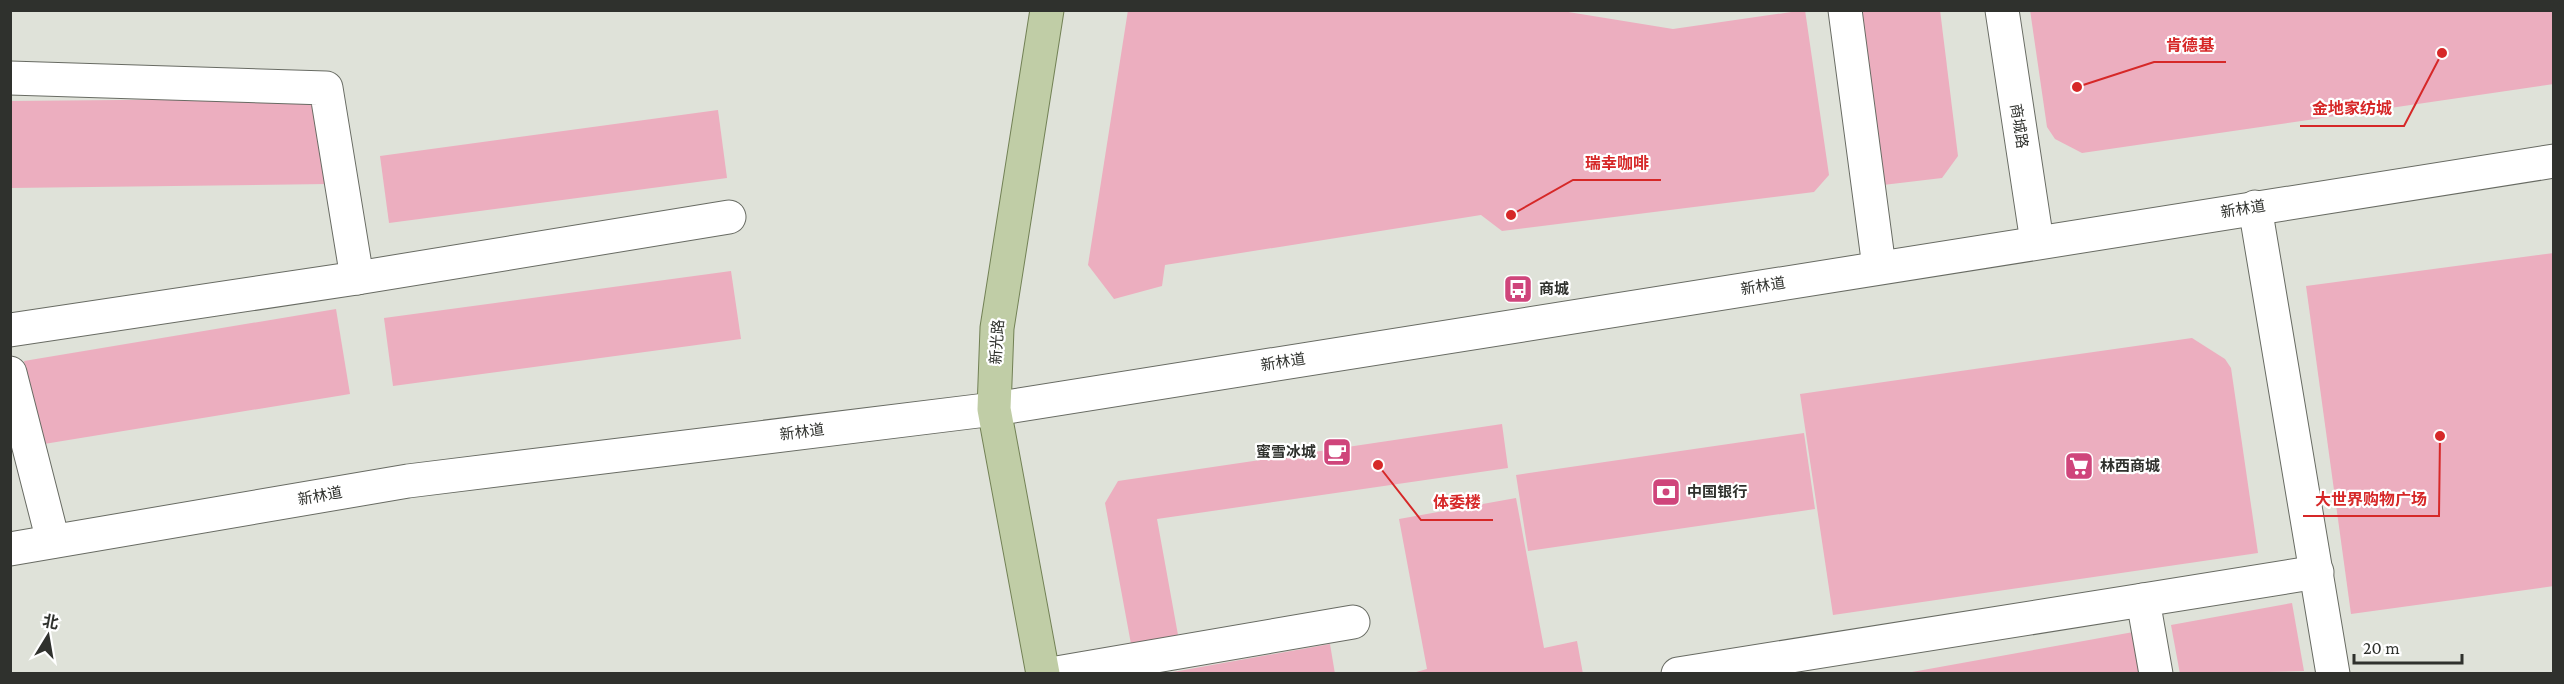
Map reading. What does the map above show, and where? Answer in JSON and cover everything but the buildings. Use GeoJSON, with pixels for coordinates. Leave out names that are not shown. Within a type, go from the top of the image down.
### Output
{"type":"FeatureCollection","features":[{"type":"Feature","properties":{"kind":"main road","name":"新光路"},"geometry":{"type":"LineString","coordinates":[[1043,674],[994,409],[997,328],[1047,10]]}},
{"type":"Feature","properties":{"kind":"street"},"geometry":{"type":"LineString","coordinates":[[1845,10],[1879,267]]}},
{"type":"Feature","properties":{"kind":"street","name":"商城路"},"geometry":{"type":"LineString","coordinates":[[2002,10],[2037,242]]}},
{"type":"Feature","properties":{"kind":"street"},"geometry":{"type":"LineString","coordinates":[[10,78],[326,88],[357,278]]}},
{"type":"Feature","properties":{"kind":"street","name":"新林道"},"geometry":{"type":"LineString","coordinates":[[10,549],[408,481],[994,409],[2553,161]]}},
{"type":"Feature","properties":{"kind":"street"},"geometry":{"type":"LineString","coordinates":[[2255,207],[2333,674]]}},
{"type":"Feature","properties":{"kind":"street"},"geometry":{"type":"LineString","coordinates":[[10,330],[357,278],[729,218]]}},
{"type":"Feature","properties":{"kind":"street"},"geometry":{"type":"LineString","coordinates":[[10,373],[53,541]]}},
{"type":"Feature","properties":{"kind":"street"},"geometry":{"type":"LineString","coordinates":[[1678,674],[2317,572]]}},
{"type":"Feature","properties":{"kind":"street"},"geometry":{"type":"LineString","coordinates":[[2143,600],[2156,674]]}},
{"type":"Feature","properties":{"kind":"street"},"geometry":{"type":"LineString","coordinates":[[1051,674],[1353,622]]}},
{"type":"Feature","properties":{"kind":"place","name":"金地家纺城"},"geometry":{"type":"Point","coordinates":[2442,53]}},
{"type":"Feature","properties":{"kind":"place","name":"肯德基"},"geometry":{"type":"Point","coordinates":[2077,87]}},
{"type":"Feature","properties":{"kind":"place","name":"瑞幸咖啡"},"geometry":{"type":"Point","coordinates":[1511,215]}},
{"type":"Feature","properties":{"kind":"place","name":"商城"},"geometry":{"type":"Point","coordinates":[1518,289]}},
{"type":"Feature","properties":{"kind":"place","name":"大世界购物广场"},"geometry":{"type":"Point","coordinates":[2440,436]}},
{"type":"Feature","properties":{"kind":"place","name":"蜜雪冰城"},"geometry":{"type":"Point","coordinates":[1337,452]}},
{"type":"Feature","properties":{"kind":"place","name":"体委楼"},"geometry":{"type":"Point","coordinates":[1378,465]}},
{"type":"Feature","properties":{"kind":"place","name":"林西商城"},"geometry":{"type":"Point","coordinates":[2079,466]}},
{"type":"Feature","properties":{"kind":"place","name":"中国银行"},"geometry":{"type":"Point","coordinates":[1666,492]}}]}
